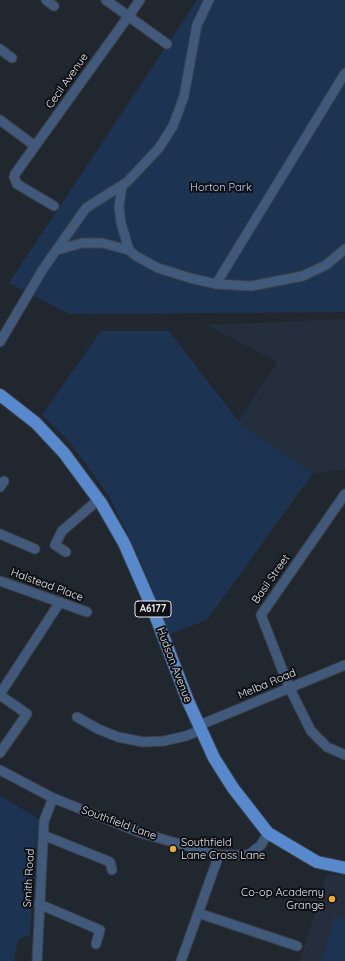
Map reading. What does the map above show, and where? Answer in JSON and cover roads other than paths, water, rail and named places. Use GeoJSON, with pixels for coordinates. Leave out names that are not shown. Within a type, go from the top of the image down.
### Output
{"type":"FeatureCollection","features":[{"type":"Feature","properties":{"kind":"main road","name":"Hudson Avenue"},"geometry":{"type":"LineString","coordinates":[[0,395],[36,423],[64,453],[98,500],[124,544],[214,758],[233,788],[268,833]]}},
{"type":"Feature","properties":{"kind":"main road","name":"A6177"},"geometry":{"type":"LineString","coordinates":[[268,833],[317,862],[345,868]]}},
{"type":"Feature","properties":{"kind":"street"},"geometry":{"type":"LineString","coordinates":[[46,0],[54,6]]}},
{"type":"Feature","properties":{"kind":"street"},"geometry":{"type":"LineString","coordinates":[[106,0],[127,17],[167,44]]}},
{"type":"Feature","properties":{"kind":"street","name":"Cecil Avenue"},"geometry":{"type":"LineString","coordinates":[[54,206],[17,184],[14,177],[140,0]]}},
{"type":"Feature","properties":{"kind":"street"},"geometry":{"type":"LineString","coordinates":[[0,342],[43,268],[58,250],[86,208],[122,186],[159,148],[173,126],[184,96],[197,25],[209,0]]}},
{"type":"Feature","properties":{"kind":"street"},"geometry":{"type":"LineString","coordinates":[[0,49],[12,58]]}},
{"type":"Feature","properties":{"kind":"street"},"geometry":{"type":"LineString","coordinates":[[216,284],[345,73]]}},
{"type":"Feature","properties":{"kind":"street"},"geometry":{"type":"LineString","coordinates":[[0,120],[35,146]]}},
{"type":"Feature","properties":{"kind":"street"},"geometry":{"type":"LineString","coordinates":[[122,186],[119,207],[121,223],[130,250],[136,256],[158,268],[216,284],[251,286],[303,276],[326,266],[345,249]]}},
{"type":"Feature","properties":{"kind":"street"},"geometry":{"type":"LineString","coordinates":[[58,250],[82,243],[102,243],[130,250]]}},
{"type":"Feature","properties":{"kind":"street","name":"Basil Street"},"geometry":{"type":"LineString","coordinates":[[289,687],[261,615],[345,494]]}},
{"type":"Feature","properties":{"kind":"street"},"geometry":{"type":"LineString","coordinates":[[66,552],[56,545],[62,531],[98,500]]}},
{"type":"Feature","properties":{"kind":"street"},"geometry":{"type":"LineString","coordinates":[[0,534],[36,549]]}},
{"type":"Feature","properties":{"kind":"street","name":"Halstead Place"},"geometry":{"type":"LineString","coordinates":[[0,581],[87,612]]}},
{"type":"Feature","properties":{"kind":"street"},"geometry":{"type":"LineString","coordinates":[[0,753],[27,714],[0,695],[60,602]]}},
{"type":"Feature","properties":{"kind":"street","name":"Melba Road"},"geometry":{"type":"LineString","coordinates":[[77,717],[98,729],[118,737],[142,742],[164,741],[201,728],[289,687],[345,665]]}},
{"type":"Feature","properties":{"kind":"street"},"geometry":{"type":"LineString","coordinates":[[289,687],[311,731],[327,747],[345,755]]}},
{"type":"Feature","properties":{"kind":"street","name":"Southfield Lane"},"geometry":{"type":"LineString","coordinates":[[0,770],[52,798],[141,833],[219,855],[248,855],[261,845],[268,833]]}},
{"type":"Feature","properties":{"kind":"street","name":"Smith Road"},"geometry":{"type":"LineString","coordinates":[[37,961],[44,821],[52,798]]}},
{"type":"Feature","properties":{"kind":"street"},"geometry":{"type":"LineString","coordinates":[[44,835],[110,862],[112,870]]}},
{"type":"Feature","properties":{"kind":"street"},"geometry":{"type":"LineString","coordinates":[[181,961],[219,855]]}},
{"type":"Feature","properties":{"kind":"street"},"geometry":{"type":"LineString","coordinates":[[39,904],[100,930],[96,944]]}},
{"type":"Feature","properties":{"kind":"street"},"geometry":{"type":"LineString","coordinates":[[198,913],[297,946]]}},
{"type":"Feature","properties":{"kind":"place","name":"Southfield Lane Cross Lane"},"geometry":{"type":"Point","coordinates":[173,849]}},
{"type":"Feature","properties":{"kind":"place","name":"Co-op Academy Grange"},"geometry":{"type":"Point","coordinates":[332,899]}},
{"type":"Feature","properties":{"kind":"park label","name":"Horton Park"},"geometry":{"type":"Point","coordinates":[221,188]}}]}
